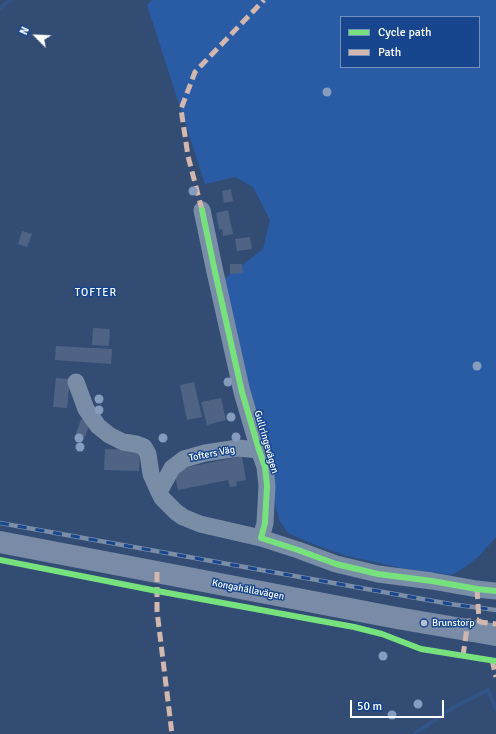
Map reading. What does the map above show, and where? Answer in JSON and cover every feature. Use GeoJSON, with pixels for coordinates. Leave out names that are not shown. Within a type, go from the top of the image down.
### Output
{"type":"FeatureCollection","features":[{"type":"Feature","properties":{"kind":"main road","name":"Kongahällavägen"},"geometry":{"type":"LineString","coordinates":[[0,542],[397,618],[496,635]]}},
{"type":"Feature","properties":{"kind":"street","name":"Gullringevägen"},"geometry":{"type":"LineString","coordinates":[[202,210],[242,392],[265,467],[267,486],[265,523],[261,538]]}},
{"type":"Feature","properties":{"kind":"street"},"geometry":{"type":"LineString","coordinates":[[76,382],[86,409],[98,426],[109,435],[123,442],[144,447],[148,454],[151,474],[162,498],[176,512],[191,521],[261,538],[336,564],[378,574],[496,591]]}},
{"type":"Feature","properties":{"kind":"street","name":"Tofters Väg"},"geometry":{"type":"LineString","coordinates":[[159,492],[172,468],[184,460],[205,453],[238,448],[259,450]]}},
{"type":"Feature","properties":{"kind":"shaded area"},"geometry":{"type":"Polygon","coordinates":[[[152,0],[496,0],[496,537],[478,557],[465,567],[452,575],[401,568],[347,556],[288,533],[279,520],[275,503],[271,470],[262,446],[223,280],[263,249],[270,220],[253,187],[235,177],[205,184],[147,5],[152,0]]]}},
{"type":"Feature","properties":{"kind":"building"},"geometry":{"type":"Polygon","coordinates":[[[231,189],[233,201],[224,203],[222,191],[231,189]]]}},
{"type":"Feature","properties":{"kind":"building"},"geometry":{"type":"Polygon","coordinates":[[[228,210],[233,234],[223,236],[222,229],[219,230],[216,213],[228,210]]]}},
{"type":"Feature","properties":{"kind":"building"},"geometry":{"type":"Polygon","coordinates":[[[22,231],[32,234],[27,247],[18,244],[22,231]]]}},
{"type":"Feature","properties":{"kind":"building"},"geometry":{"type":"Polygon","coordinates":[[[250,237],[252,249],[237,251],[235,239],[250,237]]]}},
{"type":"Feature","properties":{"kind":"building"},"geometry":{"type":"Polygon","coordinates":[[[230,264],[242,264],[243,273],[230,274],[230,264]]]}},
{"type":"Feature","properties":{"kind":"building"},"geometry":{"type":"Polygon","coordinates":[[[93,328],[110,329],[109,346],[92,345],[93,328]]]}},
{"type":"Feature","properties":{"kind":"building"},"geometry":{"type":"Polygon","coordinates":[[[56,346],[112,349],[111,364],[55,360],[56,346]]]}},
{"type":"Feature","properties":{"kind":"building"},"geometry":{"type":"Polygon","coordinates":[[[56,378],[70,379],[67,408],[53,407],[56,378]]]}},
{"type":"Feature","properties":{"kind":"building"},"geometry":{"type":"Polygon","coordinates":[[[194,382],[202,417],[187,420],[180,385],[194,382]]]}},
{"type":"Feature","properties":{"kind":"building"},"geometry":{"type":"Polygon","coordinates":[[[221,398],[226,420],[207,425],[201,402],[221,398]]]}},
{"type":"Feature","properties":{"kind":"building"},"geometry":{"type":"Polygon","coordinates":[[[81,419],[90,422],[85,437],[76,434],[81,419]]]}},
{"type":"Feature","properties":{"kind":"building"},"geometry":{"type":"Polygon","coordinates":[[[105,449],[140,450],[139,471],[104,470],[105,449]]]}},
{"type":"Feature","properties":{"kind":"building"},"geometry":{"type":"Polygon","coordinates":[[[242,456],[246,480],[236,482],[237,486],[230,487],[228,480],[178,490],[174,470],[242,456]]]}},
{"type":"Feature","properties":{"kind":"waterway"},"geometry":{"type":"LineString","coordinates":[[0,8],[11,0]]}},
{"type":"Feature","properties":{"kind":"waterway"},"geometry":{"type":"LineString","coordinates":[[414,734],[454,707],[488,690],[496,709]]}},
{"type":"Feature","properties":{"kind":"railway"},"geometry":{"type":"LineString","coordinates":[[0,523],[450,604],[496,610]]}},
{"type":"Feature","properties":{"kind":"marked path"},"geometry":{"type":"LineString","coordinates":[[202,210],[188,156],[181,109],[195,72],[264,0]]}},
{"type":"Feature","properties":{"kind":"marked path"},"geometry":{"type":"LineString","coordinates":[[157,572],[157,611],[172,734]]}},
{"type":"Feature","properties":{"kind":"marked path"},"geometry":{"type":"LineString","coordinates":[[477,589],[479,620],[477,620]]}},
{"type":"Feature","properties":{"kind":"marked path"},"geometry":{"type":"LineString","coordinates":[[479,620],[480,622],[496,624]]}},
{"type":"Feature","properties":{"kind":"marked path"},"geometry":{"type":"LineString","coordinates":[[463,656],[468,621],[471,621]]}},
{"type":"Feature","properties":{"kind":"marked path"},"geometry":{"type":"LineString","coordinates":[[492,660],[496,677]]}},
{"type":"Feature","properties":{"kind":"cycle path"},"geometry":{"type":"LineString","coordinates":[[202,210],[242,392],[265,467],[267,486],[265,523],[261,538],[336,564],[378,574],[496,591]]}},
{"type":"Feature","properties":{"kind":"cycle path"},"geometry":{"type":"LineString","coordinates":[[0,560],[157,591],[354,627],[382,634],[421,649],[496,661]]}},
{"type":"Feature","properties":{"kind":"place","name":"Brunstorp"},"geometry":{"type":"Point","coordinates":[424,623]}},
{"type":"Feature","properties":{"kind":"district","name":"TOFTER"},"geometry":{"type":"Point","coordinates":[96,293]}}]}
